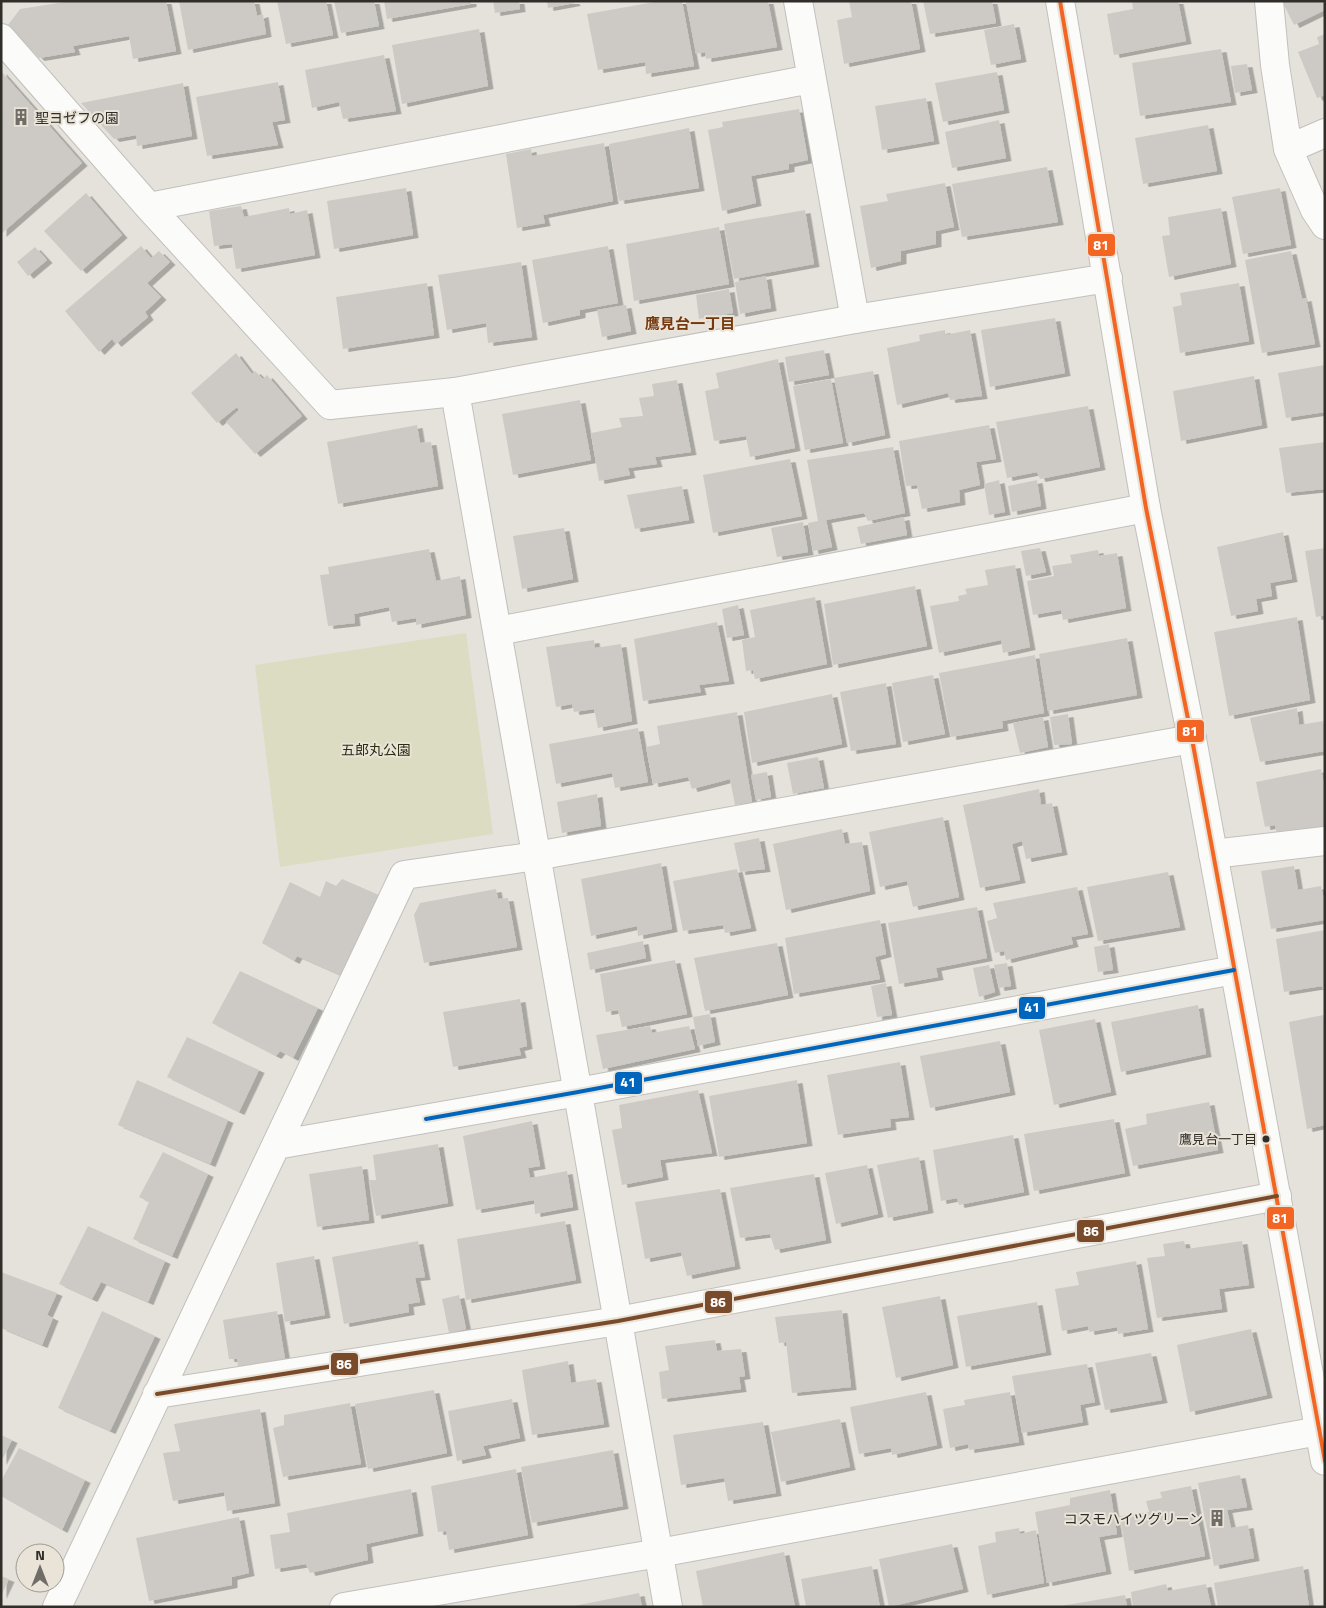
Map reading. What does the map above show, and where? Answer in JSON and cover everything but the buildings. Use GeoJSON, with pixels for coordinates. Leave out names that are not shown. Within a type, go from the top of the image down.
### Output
{"type":"FeatureCollection","features":[{"type":"Feature","properties":{"kind":"street"},"geometry":{"type":"LineString","coordinates":[[798,1],[855,318]]}},
{"type":"Feature","properties":{"kind":"street"},"geometry":{"type":"LineString","coordinates":[[1060,1],[1146,508],[1192,739],[1325,1461]]}},
{"type":"Feature","properties":{"kind":"street"},"geometry":{"type":"LineString","coordinates":[[1269,1],[1275,65],[1288,149],[1314,210],[1325,225]]}},
{"type":"Feature","properties":{"kind":"street"},"geometry":{"type":"LineString","coordinates":[[1,38],[149,207],[330,405],[456,392],[855,318],[1108,278]]}},
{"type":"Feature","properties":{"kind":"street"},"geometry":{"type":"LineString","coordinates":[[149,207],[811,79]]}},
{"type":"Feature","properties":{"kind":"street"},"geometry":{"type":"LineString","coordinates":[[1288,149],[1325,133]]}},
{"type":"Feature","properties":{"kind":"street"},"geometry":{"type":"LineString","coordinates":[[456,392],[668,1607]]}},
{"type":"Feature","properties":{"kind":"street"},"geometry":{"type":"LineString","coordinates":[[498,631],[1146,508]]}},
{"type":"Feature","properties":{"kind":"street"},"geometry":{"type":"LineString","coordinates":[[57,1607],[404,875],[536,856],[1192,739]]}},
{"type":"Feature","properties":{"kind":"street"},"geometry":{"type":"LineString","coordinates":[[1213,854],[1325,841]]}},
{"type":"Feature","properties":{"kind":"street"},"geometry":{"type":"LineString","coordinates":[[276,1145],[578,1092],[1234,970]]}},
{"type":"Feature","properties":{"kind":"street"},"geometry":{"type":"LineString","coordinates":[[157,1394],[618,1321],[1277,1196]]}},
{"type":"Feature","properties":{"kind":"street"},"geometry":{"type":"LineString","coordinates":[[344,1607],[658,1553],[1319,1431]]}},
{"type":"Feature","properties":{"kind":"green space","name":"五郎丸公園"},"geometry":{"type":"Polygon","coordinates":[[[466,633],[493,834],[280,867],[255,665],[466,633]]]}},
{"type":"Feature","properties":{"kind":"transit line","name":"81"},"geometry":{"type":"LineString","coordinates":[[1060,1],[1146,508],[1192,739],[1325,1461]]}},
{"type":"Feature","properties":{"kind":"transit line","name":"41"},"geometry":{"type":"LineString","coordinates":[[426,1119],[1234,970]]}},
{"type":"Feature","properties":{"kind":"transit line","name":"86"},"geometry":{"type":"LineString","coordinates":[[157,1394],[618,1321],[1277,1196]]}},
{"type":"Feature","properties":{"kind":"place","name":"聖ヨゼフの園"},"geometry":{"type":"Point","coordinates":[21,117]}},
{"type":"Feature","properties":{"kind":"place","name":"鷹見台一丁目"},"geometry":{"type":"Point","coordinates":[1266,1139]}},
{"type":"Feature","properties":{"kind":"place","name":"コスモハイツグリーン"},"geometry":{"type":"Point","coordinates":[1217,1518]}},
{"type":"Feature","properties":{"kind":"district","name":"鷹見台一丁目"},"geometry":{"type":"Point","coordinates":[690,323]}}]}
